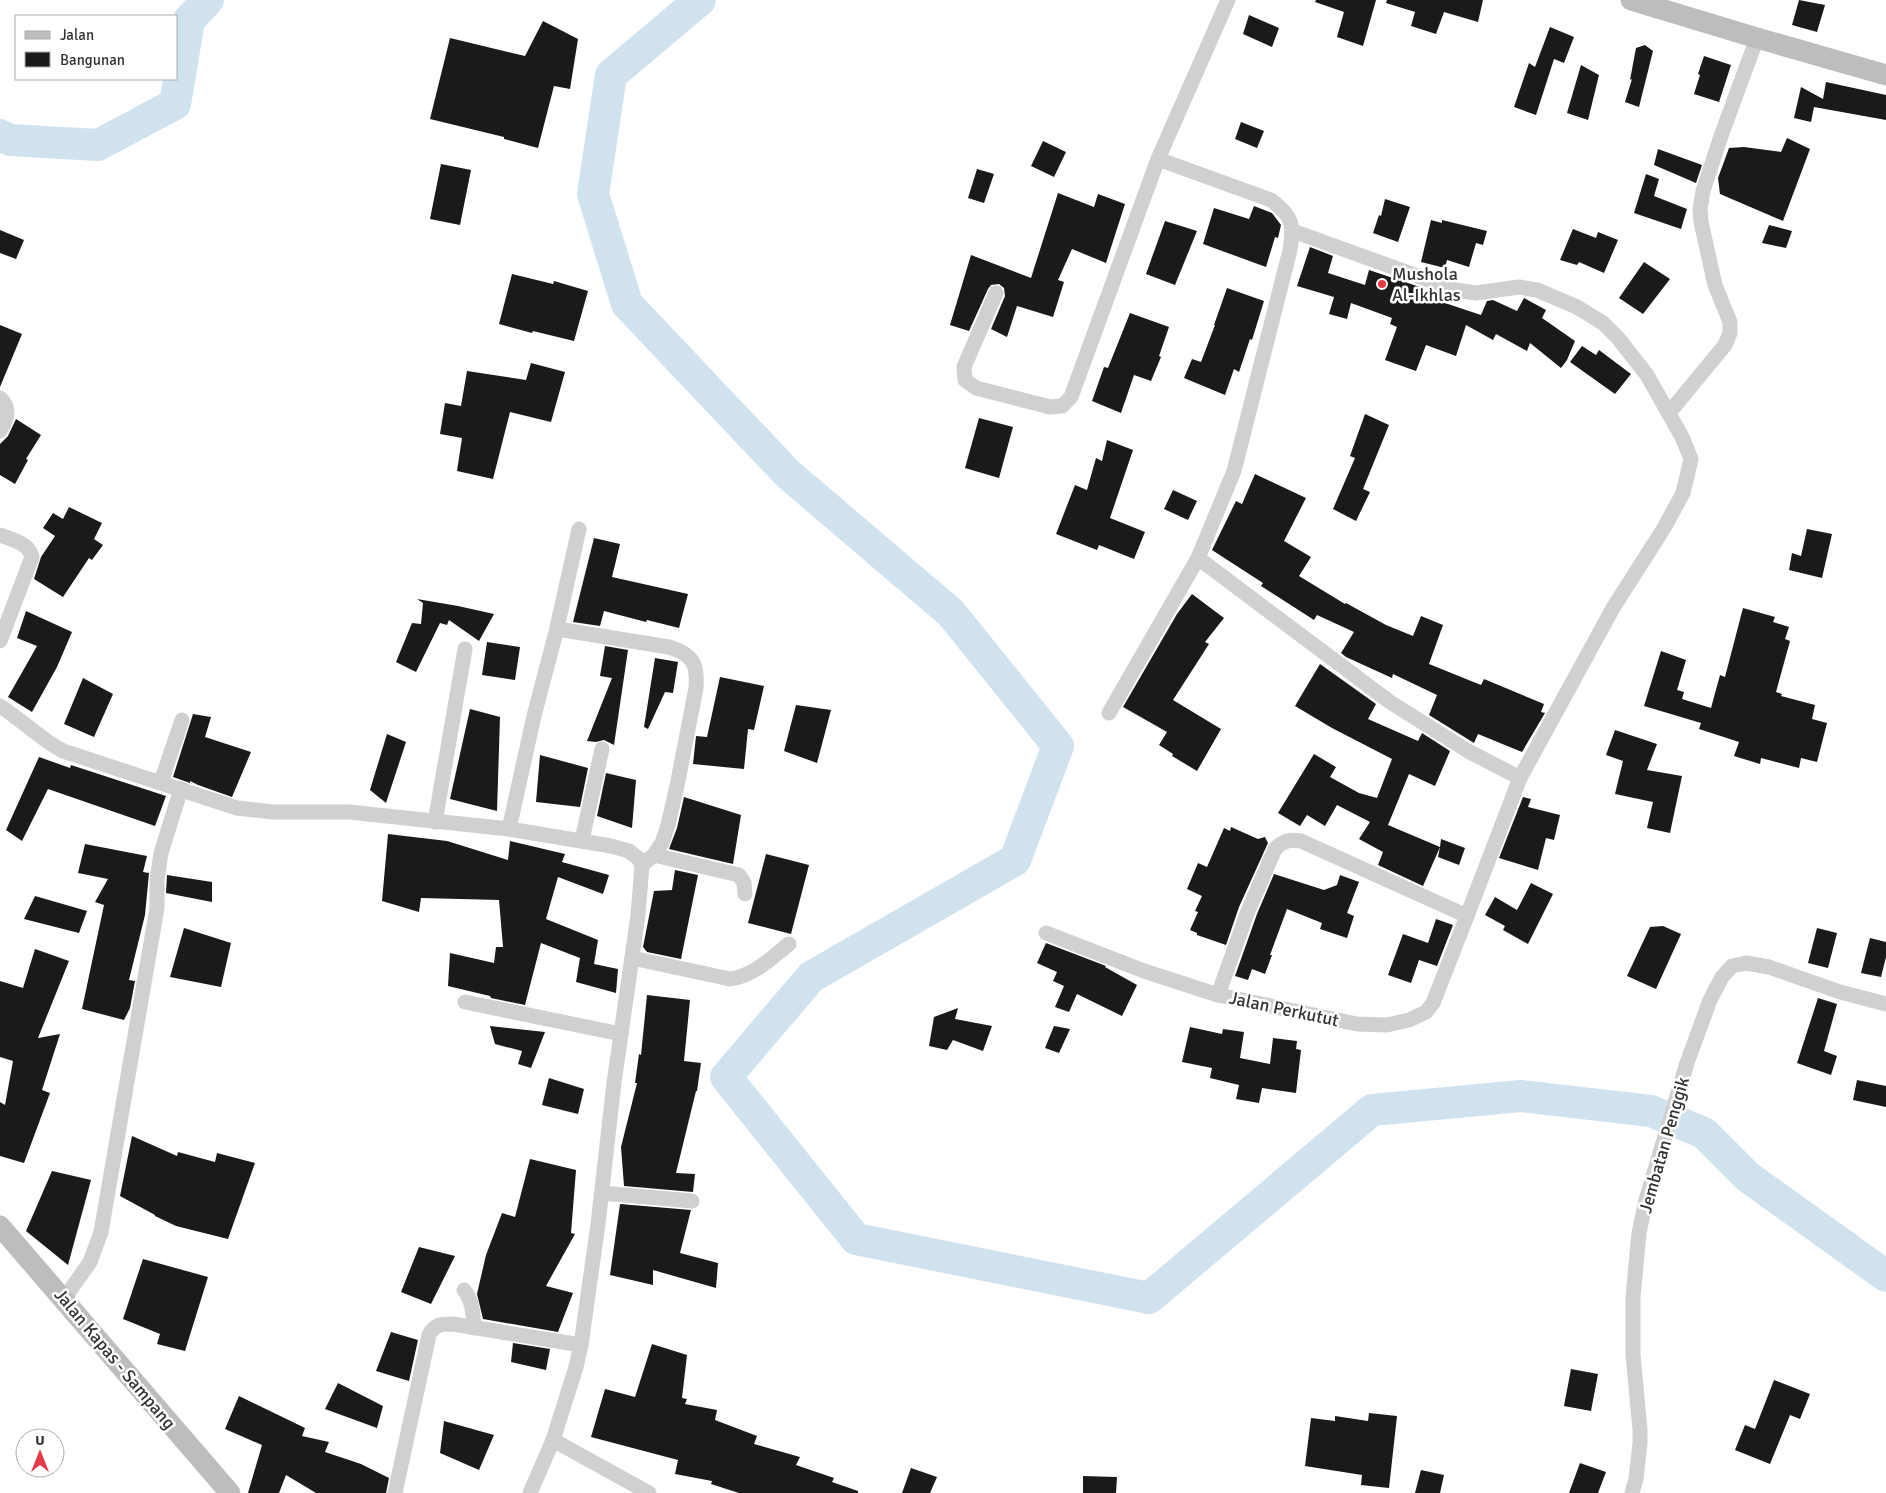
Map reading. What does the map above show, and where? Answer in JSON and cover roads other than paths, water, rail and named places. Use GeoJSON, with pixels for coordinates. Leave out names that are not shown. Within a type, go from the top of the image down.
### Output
{"type":"FeatureCollection","features":[{"type":"Feature","properties":{"kind":"street"},"geometry":{"type":"LineString","coordinates":[[996,293],[964,367],[966,380],[976,388],[1050,407],[1062,406],[1071,397],[1158,158],[1228,0]]}},
{"type":"Feature","properties":{"kind":"street"},"geometry":{"type":"LineString","coordinates":[[1631,0],[1886,75]]}},
{"type":"Feature","properties":{"kind":"street"},"geometry":{"type":"LineString","coordinates":[[1669,413],[1725,345],[1730,333],[1730,322],[1715,285],[1700,210],[1702,192],[1720,136],[1757,38]]}},
{"type":"Feature","properties":{"kind":"street"},"geometry":{"type":"LineString","coordinates":[[1109,713],[1198,558],[1234,471],[1290,250],[1293,230],[1284,209],[1271,200],[1158,158]]}},
{"type":"Feature","properties":{"kind":"street","name":"Jalan Perkutut"},"geometry":{"type":"LineString","coordinates":[[1046,933],[1144,971],[1218,995],[1356,1024],[1387,1025],[1409,1020],[1426,1012],[1433,1003],[1520,778],[1613,608],[1664,528],[1683,493],[1691,459],[1682,437],[1647,375],[1618,338],[1603,323],[1577,307],[1536,290],[1520,287],[1476,293],[1456,290],[1293,230]]}},
{"type":"Feature","properties":{"kind":"street"},"geometry":{"type":"LineString","coordinates":[[0,398],[6,403],[7,419],[0,431]]}},
{"type":"Feature","properties":{"kind":"street"},"geometry":{"type":"LineString","coordinates":[[509,830],[579,529]]}},
{"type":"Feature","properties":{"kind":"street"},"geometry":{"type":"LineString","coordinates":[[0,535],[26,546],[30,550],[32,558],[30,568],[0,641]]}},
{"type":"Feature","properties":{"kind":"street"},"geometry":{"type":"LineString","coordinates":[[1198,558],[1390,702],[1468,751],[1520,778]]}},
{"type":"Feature","properties":{"kind":"street"},"geometry":{"type":"LineString","coordinates":[[557,628],[668,646],[680,650],[695,665],[697,674],[696,688],[678,781],[662,843],[654,855],[642,866]]}},
{"type":"Feature","properties":{"kind":"street"},"geometry":{"type":"LineString","coordinates":[[435,822],[465,649]]}},
{"type":"Feature","properties":{"kind":"street"},"geometry":{"type":"LineString","coordinates":[[0,706],[52,745],[63,751],[229,805],[253,811],[349,812],[509,830],[611,846],[629,852],[638,858],[642,866],[638,915],[609,1120],[602,1193],[581,1345],[553,1440],[530,1493]]}},
{"type":"Feature","properties":{"kind":"street"},"geometry":{"type":"LineString","coordinates":[[161,782],[182,720]]}},
{"type":"Feature","properties":{"kind":"street"},"geometry":{"type":"LineString","coordinates":[[582,840],[602,749]]}},
{"type":"Feature","properties":{"kind":"street"},"geometry":{"type":"LineString","coordinates":[[64,1298],[90,1262],[102,1232],[157,908],[158,866],[181,789]]}},
{"type":"Feature","properties":{"kind":"street"},"geometry":{"type":"LineString","coordinates":[[1218,995],[1248,911],[1275,849],[1282,842],[1293,839],[1300,841],[1466,916]]}},
{"type":"Feature","properties":{"kind":"street"},"geometry":{"type":"LineString","coordinates":[[654,855],[739,875],[744,882],[745,894]]}},
{"type":"Feature","properties":{"kind":"street"},"geometry":{"type":"LineString","coordinates":[[632,958],[730,979],[753,972],[789,944]]}},
{"type":"Feature","properties":{"kind":"street","name":"Jembatan Penggik"},"geometry":{"type":"LineString","coordinates":[[1632,1493],[1636,1479],[1640,1430],[1633,1354],[1635,1266],[1646,1200],[1679,1089],[1710,1000],[1722,977],[1732,966],[1746,963],[1769,967],[1840,992],[1886,1004]]}},
{"type":"Feature","properties":{"kind":"street"},"geometry":{"type":"LineString","coordinates":[[465,1002],[621,1034]]}},
{"type":"Feature","properties":{"kind":"street"},"geometry":{"type":"LineString","coordinates":[[602,1193],[692,1201]]}},
{"type":"Feature","properties":{"kind":"street","name":"Jalan Kapas - Sampang"},"geometry":{"type":"LineString","coordinates":[[0,1226],[230,1493]]}},
{"type":"Feature","properties":{"kind":"street"},"geometry":{"type":"LineString","coordinates":[[464,1290],[468,1295],[473,1310],[474,1328]]}},
{"type":"Feature","properties":{"kind":"street"},"geometry":{"type":"LineString","coordinates":[[394,1493],[428,1335],[433,1327],[440,1324],[474,1328],[581,1345]]}},
{"type":"Feature","properties":{"kind":"street"},"geometry":{"type":"LineString","coordinates":[[553,1440],[649,1493]]}},
{"type":"Feature","properties":{"kind":"waterway"},"geometry":{"type":"LineString","coordinates":[[0,135],[10,140],[98,145],[175,104],[189,20],[208,0]]}},
{"type":"Feature","properties":{"kind":"waterway"},"geometry":{"type":"LineString","coordinates":[[700,0],[611,75],[593,194],[627,304],[788,474],[951,613],[1058,746],[1015,860],[811,977],[726,1077],[856,1239],[1149,1298],[1372,1110],[1521,1096],[1651,1111],[1704,1133],[1748,1177],[1886,1276]]}},
{"type":"Feature","properties":{"kind":"place","name":"Mushola Al-Ikhlas"},"geometry":{"type":"Point","coordinates":[1382,284]}}]}
